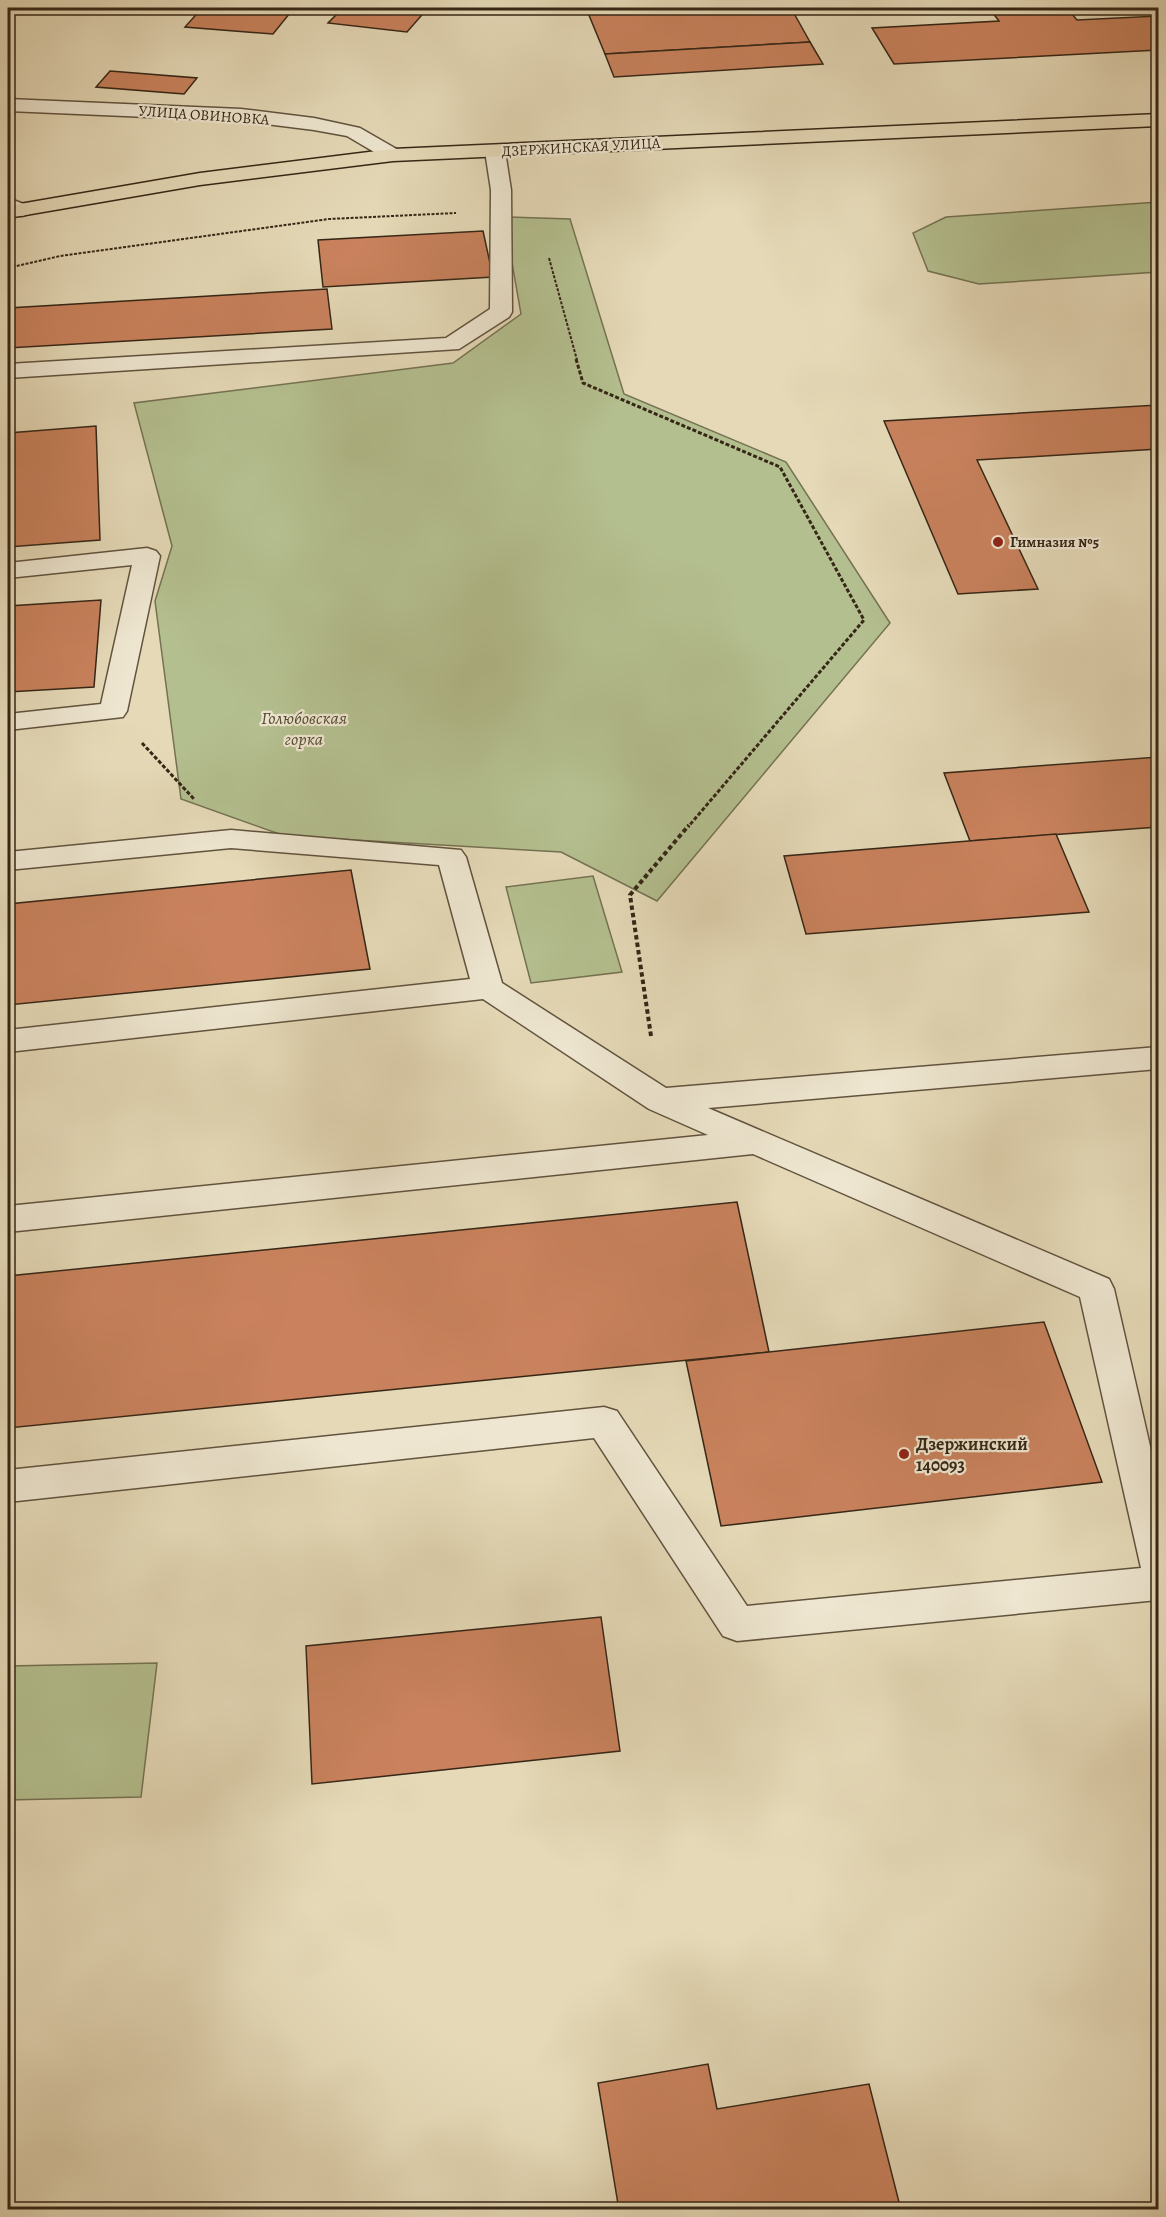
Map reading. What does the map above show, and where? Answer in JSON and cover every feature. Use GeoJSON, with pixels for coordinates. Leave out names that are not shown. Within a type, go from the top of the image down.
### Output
{"type":"FeatureCollection","features":[{"type":"Feature","properties":{"kind":"main road","name":"ДЗЕРЖИНСКАЯ УЛИЦА"},"geometry":{"type":"LineString","coordinates":[[12,209],[275,168],[393,155],[1158,120]]}},
{"type":"Feature","properties":{"kind":"street","name":"УЛИЦА ОВИНОВКА"},"geometry":{"type":"LineString","coordinates":[[8,105],[240,115],[314,124],[353,132],[393,155]]}},
{"type":"Feature","properties":{"kind":"street"},"geometry":{"type":"LineString","coordinates":[[8,370],[451,344],[501,312],[501,190],[495,151]]}},
{"type":"Feature","properties":{"kind":"street"},"geometry":{"type":"LineString","coordinates":[[8,570],[147,556],[113,711],[8,722]]}},
{"type":"Feature","properties":{"kind":"street"},"geometry":{"type":"LineString","coordinates":[[8,861],[231,839],[451,857],[488,988]]}},
{"type":"Feature","properties":{"kind":"street"},"geometry":{"type":"LineString","coordinates":[[8,1041],[488,988],[661,1101],[1096,1289],[1158,1563]]}},
{"type":"Feature","properties":{"kind":"street"},"geometry":{"type":"LineString","coordinates":[[661,1101],[1158,1058]]}},
{"type":"Feature","properties":{"kind":"street"},"geometry":{"type":"LineString","coordinates":[[8,1219],[757,1142]]}},
{"type":"Feature","properties":{"kind":"street"},"geometry":{"type":"LineString","coordinates":[[8,1486],[604,1422],[737,1624],[1158,1583]]}},
{"type":"Feature","properties":{"kind":"path"},"geometry":{"type":"LineString","coordinates":[[8,268],[60,256],[329,219],[463,212],[501,190],[541,231],[583,383],[780,467],[864,621],[630,896],[661,1101]]}},
{"type":"Feature","properties":{"kind":"path"},"geometry":{"type":"LineString","coordinates":[[113,711],[231,839]]}},
{"type":"Feature","properties":{"kind":"green space"},"geometry":{"type":"Polygon","coordinates":[[[1158,202],[1158,272],[979,284],[928,271],[913,233],[946,217],[1158,202]]]}},
{"type":"Feature","properties":{"kind":"green space","name":"Голюбовская горка"},"geometry":{"type":"Polygon","coordinates":[[[504,217],[570,219],[624,394],[786,462],[890,623],[657,901],[561,852],[285,836],[181,799],[155,601],[172,546],[134,403],[453,363],[521,314],[504,217]]]}},
{"type":"Feature","properties":{"kind":"green space"},"geometry":{"type":"Polygon","coordinates":[[[593,876],[622,972],[531,983],[506,887],[593,876]]]}},
{"type":"Feature","properties":{"kind":"green space"},"geometry":{"type":"Polygon","coordinates":[[[157,1663],[141,1797],[8,1800],[8,1666],[157,1663]]]}},
{"type":"Feature","properties":{"kind":"building"},"geometry":{"type":"Polygon","coordinates":[[[202,8],[294,8],[273,34],[185,27],[202,8]]]}},
{"type":"Feature","properties":{"kind":"building"},"geometry":{"type":"Polygon","coordinates":[[[343,8],[428,8],[407,32],[328,23],[343,8]]]}},
{"type":"Feature","properties":{"kind":"building"},"geometry":{"type":"Polygon","coordinates":[[[586,8],[791,8],[810,42],[605,54],[586,8]]]}},
{"type":"Feature","properties":{"kind":"building"},"geometry":{"type":"Polygon","coordinates":[[[989,8],[1067,8],[1077,20],[1158,16],[1158,50],[894,64],[872,28],[999,21],[989,8]]]}},
{"type":"Feature","properties":{"kind":"building"},"geometry":{"type":"Polygon","coordinates":[[[810,42],[823,64],[614,77],[605,54],[810,42]]]}},
{"type":"Feature","properties":{"kind":"building"},"geometry":{"type":"Polygon","coordinates":[[[110,71],[197,78],[184,94],[96,87],[110,71]]]}},
{"type":"Feature","properties":{"kind":"building"},"geometry":{"type":"Polygon","coordinates":[[[483,231],[493,277],[323,287],[318,240],[483,231]]]}},
{"type":"Feature","properties":{"kind":"building"},"geometry":{"type":"Polygon","coordinates":[[[327,289],[332,329],[8,348],[8,308],[327,289]]]}},
{"type":"Feature","properties":{"kind":"building"},"geometry":{"type":"Polygon","coordinates":[[[1158,405],[1158,449],[977,460],[1038,589],[958,594],[884,421],[1158,405]]]}},
{"type":"Feature","properties":{"kind":"building"},"geometry":{"type":"Polygon","coordinates":[[[96,426],[100,540],[8,547],[8,433],[96,426]]]}},
{"type":"Feature","properties":{"kind":"building"},"geometry":{"type":"Polygon","coordinates":[[[101,600],[94,687],[8,692],[8,606],[101,600]]]}},
{"type":"Feature","properties":{"kind":"building"},"geometry":{"type":"Polygon","coordinates":[[[1158,757],[1158,827],[970,841],[944,773],[1158,757]]]}},
{"type":"Feature","properties":{"kind":"building"},"geometry":{"type":"Polygon","coordinates":[[[1056,834],[1089,912],[806,934],[784,856],[1056,834]]]}},
{"type":"Feature","properties":{"kind":"building"},"geometry":{"type":"Polygon","coordinates":[[[351,870],[370,969],[8,1005],[8,904],[351,870]]]}},
{"type":"Feature","properties":{"kind":"building"},"geometry":{"type":"Polygon","coordinates":[[[737,1202],[769,1352],[8,1428],[8,1276],[737,1202]]]}},
{"type":"Feature","properties":{"kind":"building"},"geometry":{"type":"Polygon","coordinates":[[[1044,1322],[1102,1482],[721,1526],[686,1361],[1044,1322]]]}},
{"type":"Feature","properties":{"kind":"building"},"geometry":{"type":"Polygon","coordinates":[[[601,1617],[620,1751],[312,1784],[306,1646],[601,1617]]]}},
{"type":"Feature","properties":{"kind":"building"},"geometry":{"type":"Polygon","coordinates":[[[708,2064],[717,2109],[869,2084],[901,2210],[619,2210],[598,2083],[708,2064]]]}},
{"type":"Feature","properties":{"kind":"place","name":"Гимназия №5"},"geometry":{"type":"Point","coordinates":[998,542]}},
{"type":"Feature","properties":{"kind":"place","name":"Дзержинский 140093"},"geometry":{"type":"Point","coordinates":[904,1454]}}]}
